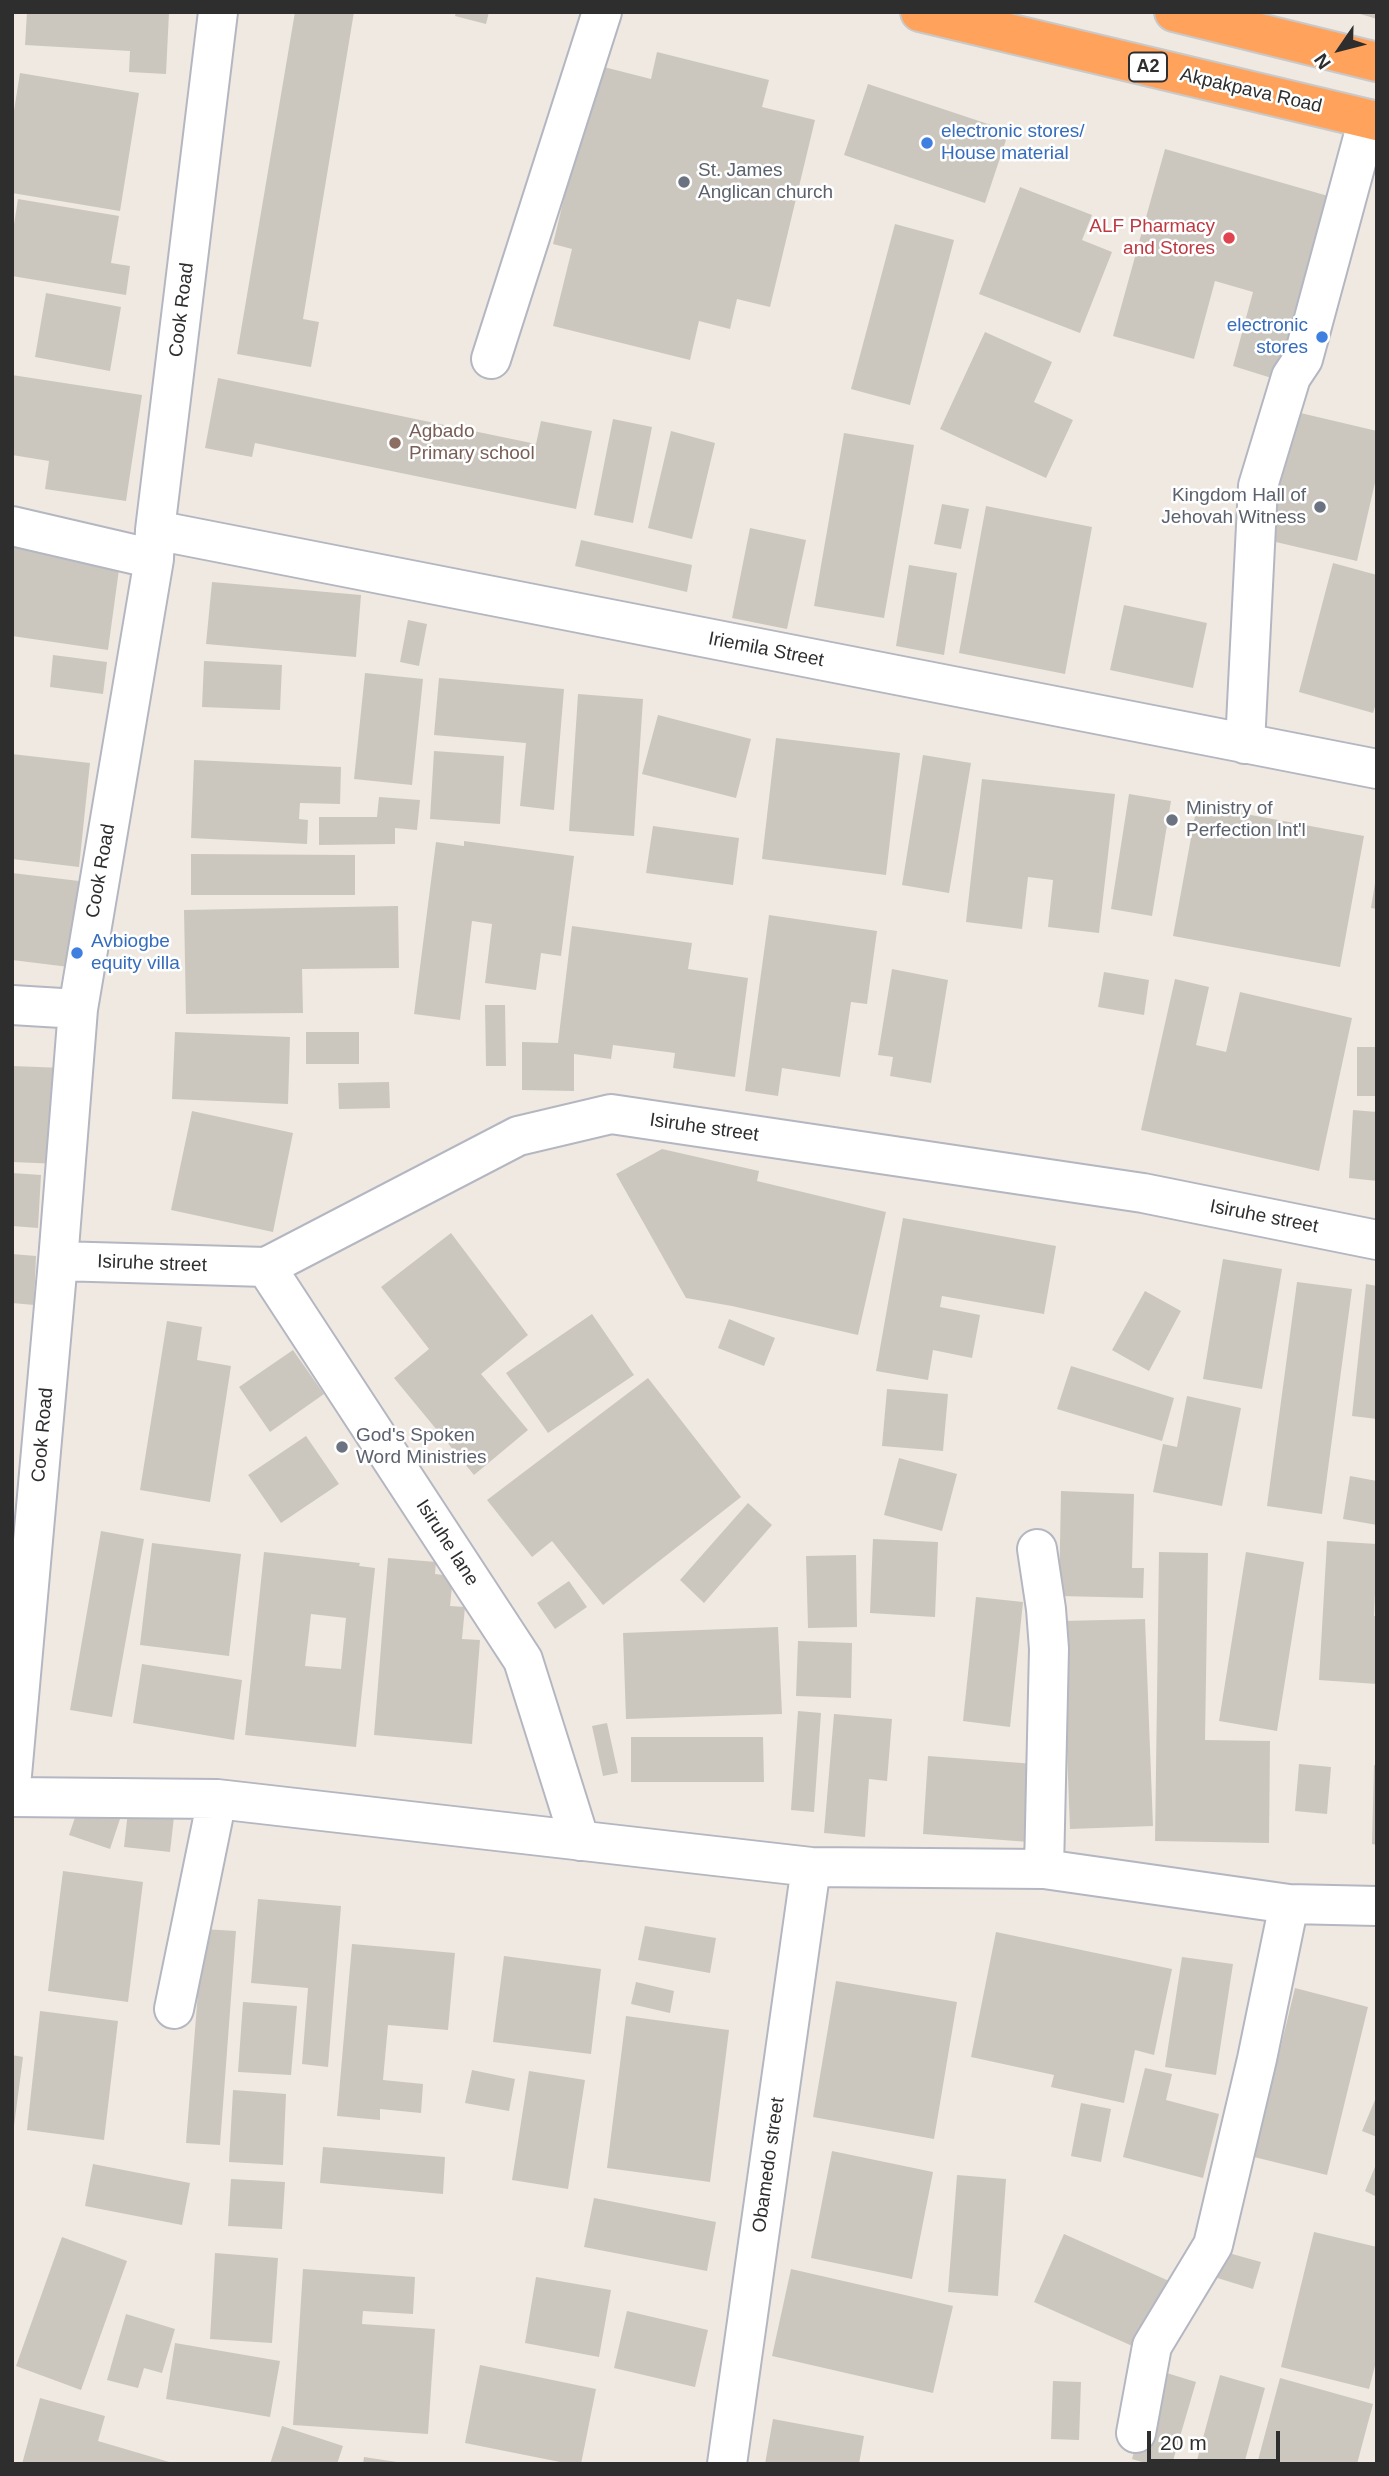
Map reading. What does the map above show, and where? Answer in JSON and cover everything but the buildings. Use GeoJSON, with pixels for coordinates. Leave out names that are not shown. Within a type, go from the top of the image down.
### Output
{"type":"FeatureCollection","features":[{"type":"Feature","properties":{"kind":"highway","name":"Akpakpava Road"},"geometry":{"type":"LineString","coordinates":[[920,12],[1373,120]]}},
{"type":"Feature","properties":{"kind":"highway"},"geometry":{"type":"LineString","coordinates":[[1174,12],[1377,62]]}},
{"type":"Feature","properties":{"kind":"street","name":"Cook Road"},"geometry":{"type":"LineString","coordinates":[[12,1775],[78,1009],[155,544],[218,12]]}},
{"type":"Feature","properties":{"kind":"street"},"geometry":{"type":"LineString","coordinates":[[491,359],[602,12]]}},
{"type":"Feature","properties":{"kind":"street"},"geometry":{"type":"LineString","coordinates":[[1245,744],[1258,486],[1291,377],[1303,359],[1373,120]]}},
{"type":"Feature","properties":{"kind":"street","name":"Iriemila Street"},"geometry":{"type":"LineString","coordinates":[[12,526],[155,544],[1377,769]]}},
{"type":"Feature","properties":{"kind":"street"},"geometry":{"type":"LineString","coordinates":[[12,1005],[78,1009]]}},
{"type":"Feature","properties":{"kind":"street","name":"Isiruhe street"},"geometry":{"type":"LineString","coordinates":[[58,1261],[266,1267],[518,1136],[611,1114],[1143,1193],[1377,1240]]}},
{"type":"Feature","properties":{"kind":"street","name":"Isiruhe lane"},"geometry":{"type":"LineString","coordinates":[[266,1267],[523,1660],[580,1841]]}},
{"type":"Feature","properties":{"kind":"street"},"geometry":{"type":"LineString","coordinates":[[1037,1549],[1049,1649],[1044,1869]]}},
{"type":"Feature","properties":{"kind":"street"},"geometry":{"type":"LineString","coordinates":[[12,1797],[217,1799],[811,1867],[1044,1869],[1289,1904],[1377,1906]]}},
{"type":"Feature","properties":{"kind":"street"},"geometry":{"type":"LineString","coordinates":[[174,2009],[217,1799]]}},
{"type":"Feature","properties":{"kind":"street","name":"Obamedo street"},"geometry":{"type":"LineString","coordinates":[[727,2464],[811,1867]]}},
{"type":"Feature","properties":{"kind":"street"},"geometry":{"type":"LineString","coordinates":[[1136,2433],[1152,2346],[1213,2245],[1257,2059],[1289,1904]]}},
{"type":"Feature","properties":{"kind":"place","name":"electronic stores/ House material"},"geometry":{"type":"Point","coordinates":[927,143]}},
{"type":"Feature","properties":{"kind":"place","name":"St. James Anglican church"},"geometry":{"type":"Point","coordinates":[684,182]}},
{"type":"Feature","properties":{"kind":"place","name":"ALF Pharmacy and Stores"},"geometry":{"type":"Point","coordinates":[1229,238]}},
{"type":"Feature","properties":{"kind":"place","name":"electronic stores"},"geometry":{"type":"Point","coordinates":[1322,337]}},
{"type":"Feature","properties":{"kind":"place","name":"Agbado Primary school"},"geometry":{"type":"Point","coordinates":[395,443]}},
{"type":"Feature","properties":{"kind":"place","name":"Kingdom Hall of Jehovah Witness"},"geometry":{"type":"Point","coordinates":[1320,507]}},
{"type":"Feature","properties":{"kind":"place","name":"Ministry of Perfection Int'l"},"geometry":{"type":"Point","coordinates":[1172,820]}},
{"type":"Feature","properties":{"kind":"place","name":"Avbiogbe equity villa"},"geometry":{"type":"Point","coordinates":[77,953]}},
{"type":"Feature","properties":{"kind":"place","name":"God's Spoken Word Ministries"},"geometry":{"type":"Point","coordinates":[342,1447]}}]}
